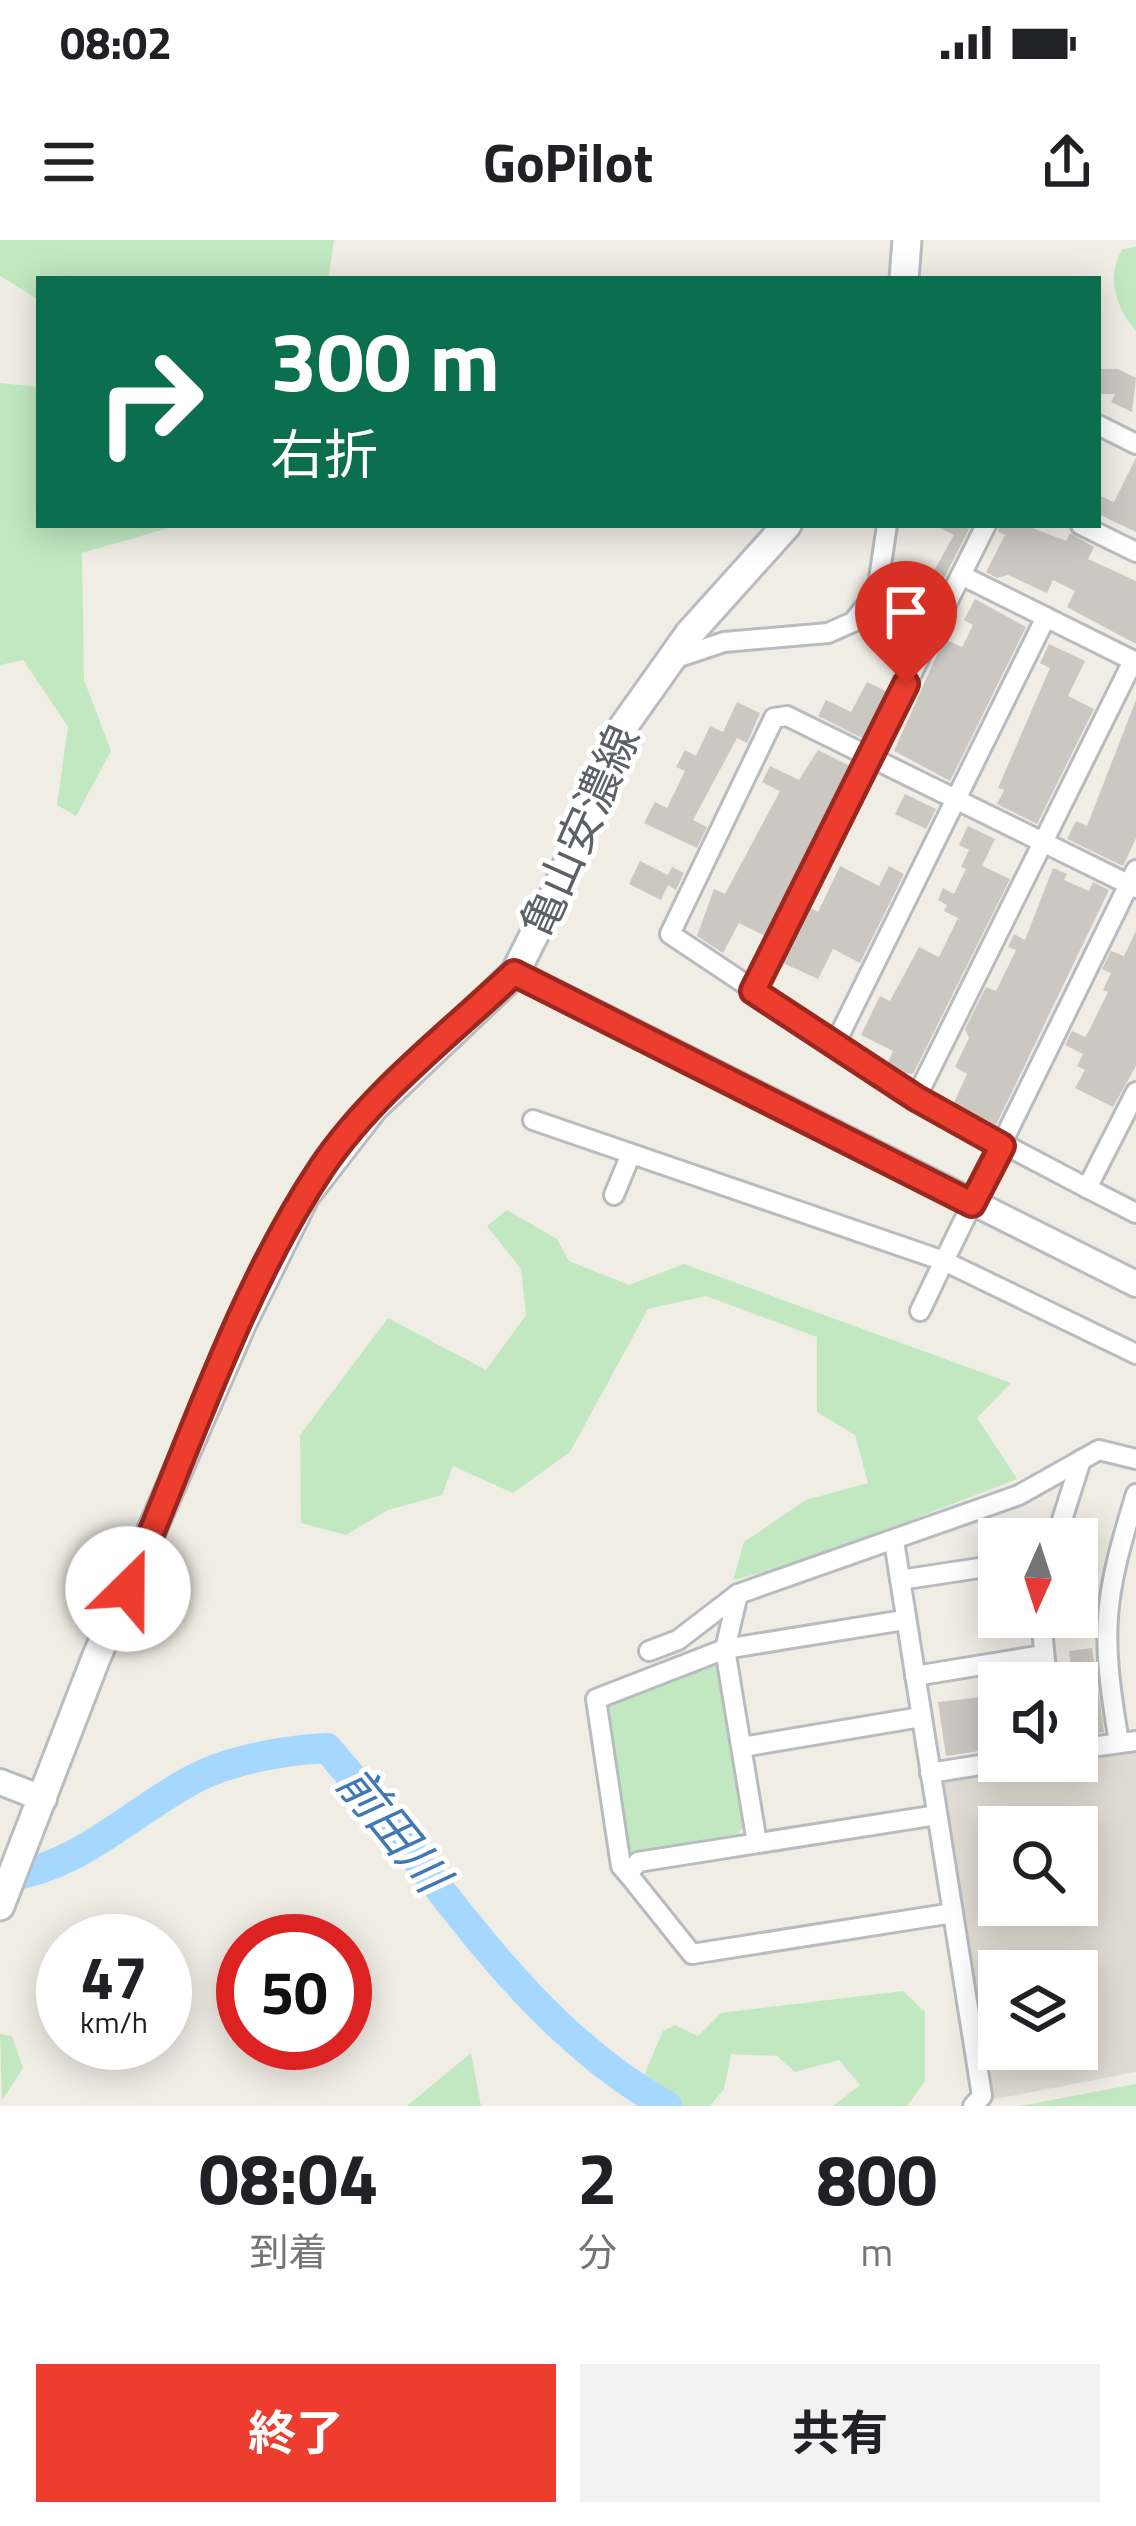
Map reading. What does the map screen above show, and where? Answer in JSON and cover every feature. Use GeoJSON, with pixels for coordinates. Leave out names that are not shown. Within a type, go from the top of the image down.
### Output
{"type":"FeatureCollection","features":[{"type":"Feature","properties":{"kind":"main road"},"geometry":{"type":"LineString","coordinates":[[904,276],[908,240]]}},
{"type":"Feature","properties":{"kind":"main road","name":"亀山安濃線"},"geometry":{"type":"LineString","coordinates":[[3,1899],[96,1658],[242,1323],[304,1196],[374,1107],[514,973],[558,887],[612,747],[669,660],[784,528]]}},
{"type":"Feature","properties":{"kind":"street"},"geometry":{"type":"LineString","coordinates":[[1101,426],[1136,444]]}},
{"type":"Feature","properties":{"kind":"street"},"geometry":{"type":"LineString","coordinates":[[669,660],[724,642],[828,633],[853,622],[877,592],[887,528]]}},
{"type":"Feature","properties":{"kind":"street"},"geometry":{"type":"LineString","coordinates":[[753,991],[984,528]]}},
{"type":"Feature","properties":{"kind":"street"},"geometry":{"type":"LineString","coordinates":[[1087,528],[1136,552]]}},
{"type":"Feature","properties":{"kind":"street"},"geometry":{"type":"LineString","coordinates":[[916,1098],[1135,661],[961,575]]}},
{"type":"Feature","properties":{"kind":"street"},"geometry":{"type":"LineString","coordinates":[[836,1044],[1046,617]]}},
{"type":"Feature","properties":{"kind":"street"},"geometry":{"type":"LineString","coordinates":[[920,1311],[972,1204],[1002,1146],[1134,880],[1044,843],[787,716],[774,718],[670,934],[916,1098],[1002,1146],[1136,1213]]}},
{"type":"Feature","properties":{"kind":"street"},"geometry":{"type":"LineString","coordinates":[[514,973],[1136,1284]]}},
{"type":"Feature","properties":{"kind":"street"},"geometry":{"type":"LineString","coordinates":[[1087,1188],[1134,1099]]}},
{"type":"Feature","properties":{"kind":"street"},"geometry":{"type":"LineString","coordinates":[[533,1120],[944,1261],[1136,1354]]}},
{"type":"Feature","properties":{"kind":"street"},"geometry":{"type":"LineString","coordinates":[[614,1195],[631,1154]]}},
{"type":"Feature","properties":{"kind":"street"},"geometry":{"type":"LineString","coordinates":[[649,1651],[678,1640],[738,1594],[1019,1495],[1099,1450],[1136,1460]]}},
{"type":"Feature","properties":{"kind":"street"},"geometry":{"type":"LineString","coordinates":[[1063,1518],[1082,1460]]}},
{"type":"Feature","properties":{"kind":"street"},"geometry":{"type":"LineString","coordinates":[[1098,1746],[1128,1741],[1104,1622],[1110,1577],[1136,1494]]}},
{"type":"Feature","properties":{"kind":"street"},"geometry":{"type":"LineString","coordinates":[[894,1541],[982,2096],[973,2106]]}},
{"type":"Feature","properties":{"kind":"street"},"geometry":{"type":"LineString","coordinates":[[900,1580],[978,1568]]}},
{"type":"Feature","properties":{"kind":"street"},"geometry":{"type":"LineString","coordinates":[[738,1594],[725,1649],[758,1843]]}},
{"type":"Feature","properties":{"kind":"street"},"geometry":{"type":"LineString","coordinates":[[904,1620],[725,1649],[596,1699],[621,1866],[692,1954],[953,1913]]}},
{"type":"Feature","properties":{"kind":"street"},"geometry":{"type":"LineString","coordinates":[[1042,1638],[1044,1662]]}},
{"type":"Feature","properties":{"kind":"street"},"geometry":{"type":"LineString","coordinates":[[915,1676],[1043,1655]]}},
{"type":"Feature","properties":{"kind":"street"},"geometry":{"type":"LineString","coordinates":[[742,1747],[921,1717]]}},
{"type":"Feature","properties":{"kind":"street"},"geometry":{"type":"LineString","coordinates":[[930,1773],[978,1765]]}},
{"type":"Feature","properties":{"kind":"street"},"geometry":{"type":"LineString","coordinates":[[0,1782],[44,1799]]}},
{"type":"Feature","properties":{"kind":"street"},"geometry":{"type":"LineString","coordinates":[[628,1874],[638,1862],[937,1815]]}},
{"type":"Feature","properties":{"kind":"shaded area"},"geometry":{"type":"Polygon","coordinates":[[[1136,1752],[1136,2072],[990,2100],[985,2070],[1098,2070],[1098,1950],[978,1950],[978,2024],[941,1788],[946,1782],[978,1777],[978,1782],[1098,1782],[1098,1758],[1136,1752]]]}},
{"type":"Feature","properties":{"kind":"green space"},"geometry":{"type":"Polygon","coordinates":[[[0,240],[334,240],[328,276],[36,276],[36,298],[0,276],[0,240]]]}},
{"type":"Feature","properties":{"kind":"green space"},"geometry":{"type":"Polygon","coordinates":[[[1136,247],[1136,331],[1118,302],[1114,280],[1123,249],[1136,247]]]}},
{"type":"Feature","properties":{"kind":"green space"},"geometry":{"type":"Polygon","coordinates":[[[0,383],[36,387],[36,528],[169,528],[82,553],[84,680],[111,751],[76,816],[57,805],[68,727],[23,660],[0,665],[0,383]]]}},
{"type":"Feature","properties":{"kind":"green space"},"geometry":{"type":"Polygon","coordinates":[[[507,1210],[557,1239],[569,1261],[629,1285],[684,1264],[1011,1383],[977,1418],[1017,1479],[803,1562],[733,1580],[744,1542],[806,1500],[868,1483],[855,1435],[817,1412],[817,1337],[706,1296],[648,1309],[570,1452],[513,1493],[453,1466],[442,1495],[388,1510],[346,1535],[301,1523],[300,1435],[388,1318],[486,1370],[526,1315],[521,1269],[487,1226],[507,1210]]]}},
{"type":"Feature","properties":{"kind":"green space"},"geometry":{"type":"Polygon","coordinates":[[[719,1656],[747,1823],[733,1839],[624,1855],[603,1701],[719,1656]]]}},
{"type":"Feature","properties":{"kind":"green space"},"geometry":{"type":"Polygon","coordinates":[[[903,1991],[925,2012],[925,2081],[907,2106],[833,2106],[860,2085],[839,2060],[795,2072],[777,2056],[731,2054],[724,2089],[710,2106],[681,2106],[641,2082],[663,2031],[675,2025],[698,2036],[721,2013],[903,1991]]]}},
{"type":"Feature","properties":{"kind":"green space"},"geometry":{"type":"Polygon","coordinates":[[[0,2034],[12,2036],[23,2068],[2,2100],[0,2034]]]}},
{"type":"Feature","properties":{"kind":"green space"},"geometry":{"type":"Polygon","coordinates":[[[471,2053],[481,2106],[407,2106],[471,2053]]]}},
{"type":"Feature","properties":{"kind":"green space"},"geometry":{"type":"Polygon","coordinates":[[[1136,2084],[1136,2106],[1020,2106],[1136,2084]]]}},
{"type":"Feature","properties":{"kind":"building"},"geometry":{"type":"Polygon","coordinates":[[[1101,369],[1118,369],[1136,378],[1132,412],[1111,402],[1115,394],[1101,394],[1101,369]]]}},
{"type":"Feature","properties":{"kind":"building"},"geometry":{"type":"Polygon","coordinates":[[[1136,458],[1136,532],[1101,515],[1101,496],[1114,502],[1136,458]]]}},
{"type":"Feature","properties":{"kind":"building"},"geometry":{"type":"Polygon","coordinates":[[[939,528],[969,528],[920,626],[907,619],[954,535],[939,528]]]}},
{"type":"Feature","properties":{"kind":"building"},"geometry":{"type":"Polygon","coordinates":[[[999,528],[1033,528],[1066,541],[1070,533],[1094,547],[1088,559],[1136,581],[1136,644],[1067,607],[1075,591],[1053,580],[1047,593],[1008,575],[997,578],[986,572],[1005,535],[999,528]]]}},
{"type":"Feature","properties":{"kind":"building"},"geometry":{"type":"Polygon","coordinates":[[[975,599],[1026,627],[950,781],[894,751],[944,639],[962,647],[973,625],[964,620],[975,599]]]}},
{"type":"Feature","properties":{"kind":"building"},"geometry":{"type":"Polygon","coordinates":[[[1049,644],[1085,661],[1068,696],[1094,709],[1037,824],[997,804],[1004,790],[998,788],[1050,668],[1040,663],[1049,644]]]}},
{"type":"Feature","properties":{"kind":"building"},"geometry":{"type":"Polygon","coordinates":[[[867,682],[888,692],[864,739],[818,716],[826,700],[851,712],[867,682]]]}},
{"type":"Feature","properties":{"kind":"building"},"geometry":{"type":"Polygon","coordinates":[[[1136,700],[1136,838],[1123,866],[1067,839],[1076,821],[1087,826],[1136,700]]]}},
{"type":"Feature","properties":{"kind":"building"},"geometry":{"type":"Polygon","coordinates":[[[737,702],[760,713],[747,743],[737,738],[693,820],[707,827],[697,848],[644,823],[655,802],[667,808],[685,771],[676,767],[685,750],[696,756],[710,726],[723,732],[737,702]]]}},
{"type":"Feature","properties":{"kind":"building"},"geometry":{"type":"Polygon","coordinates":[[[818,750],[850,766],[765,936],[739,923],[723,953],[697,936],[714,889],[725,894],[780,791],[762,782],[770,766],[799,780],[818,750]]]}},
{"type":"Feature","properties":{"kind":"building"},"geometry":{"type":"Polygon","coordinates":[[[905,794],[936,809],[926,829],[895,814],[905,794]]]}},
{"type":"Feature","properties":{"kind":"building"},"geometry":{"type":"Polygon","coordinates":[[[968,826],[995,839],[982,866],[1010,879],[913,1074],[902,1073],[888,1063],[893,1051],[861,1035],[880,996],[890,1001],[919,947],[939,957],[958,918],[944,911],[947,905],[938,900],[943,888],[954,894],[966,869],[961,867],[969,850],[959,845],[968,826]]]}},
{"type":"Feature","properties":{"kind":"building"},"geometry":{"type":"Polygon","coordinates":[[[640,861],[668,875],[672,867],[684,873],[676,890],[668,885],[661,900],[629,884],[640,861]]]}},
{"type":"Feature","properties":{"kind":"building"},"geometry":{"type":"Polygon","coordinates":[[[840,866],[879,886],[889,866],[904,874],[860,963],[833,949],[818,979],[783,963],[810,908],[818,912],[840,866]]]}},
{"type":"Feature","properties":{"kind":"building"},"geometry":{"type":"Polygon","coordinates":[[[1053,868],[1067,874],[1064,880],[1089,891],[1093,882],[1109,890],[996,1125],[954,1103],[967,1074],[955,1067],[969,1038],[965,1029],[986,987],[996,991],[1016,950],[1008,947],[1014,934],[1025,940],[1053,868]]]}},
{"type":"Feature","properties":{"kind":"building"},"geometry":{"type":"Polygon","coordinates":[[[1136,931],[1136,1066],[1113,1107],[1075,1088],[1085,1070],[1077,1066],[1083,1054],[1065,1045],[1072,1031],[1085,1037],[1089,1031],[1108,992],[1103,990],[1111,973],[1102,969],[1111,951],[1124,956],[1136,931]]]}},
{"type":"Feature","properties":{"kind":"building"},"geometry":{"type":"Polygon","coordinates":[[[1092,1648],[1094,1662],[1070,1662],[1069,1651],[1092,1648]]]}},
{"type":"Feature","properties":{"kind":"building"},"geometry":{"type":"Polygon","coordinates":[[[1098,1690],[1104,1732],[1098,1733],[1098,1690]]]}},
{"type":"Feature","properties":{"kind":"building"},"geometry":{"type":"Polygon","coordinates":[[[978,1697],[978,1751],[946,1756],[938,1702],[978,1697]]]}},
{"type":"Feature","properties":{"kind":"waterway","name":"前田川"},"geometry":{"type":"LineString","coordinates":[[0,1878],[77,1853],[166,1795],[221,1767],[327,1748],[523,1989],[567,2033],[667,2106]]}},
{"type":"Feature","properties":{"kind":"route"},"geometry":{"type":"LineString","coordinates":[[128,1589],[242,1323],[324,1164],[374,1107],[514,973],[972,1204],[1002,1146],[916,1098],[753,991],[906,684]]}}]}
